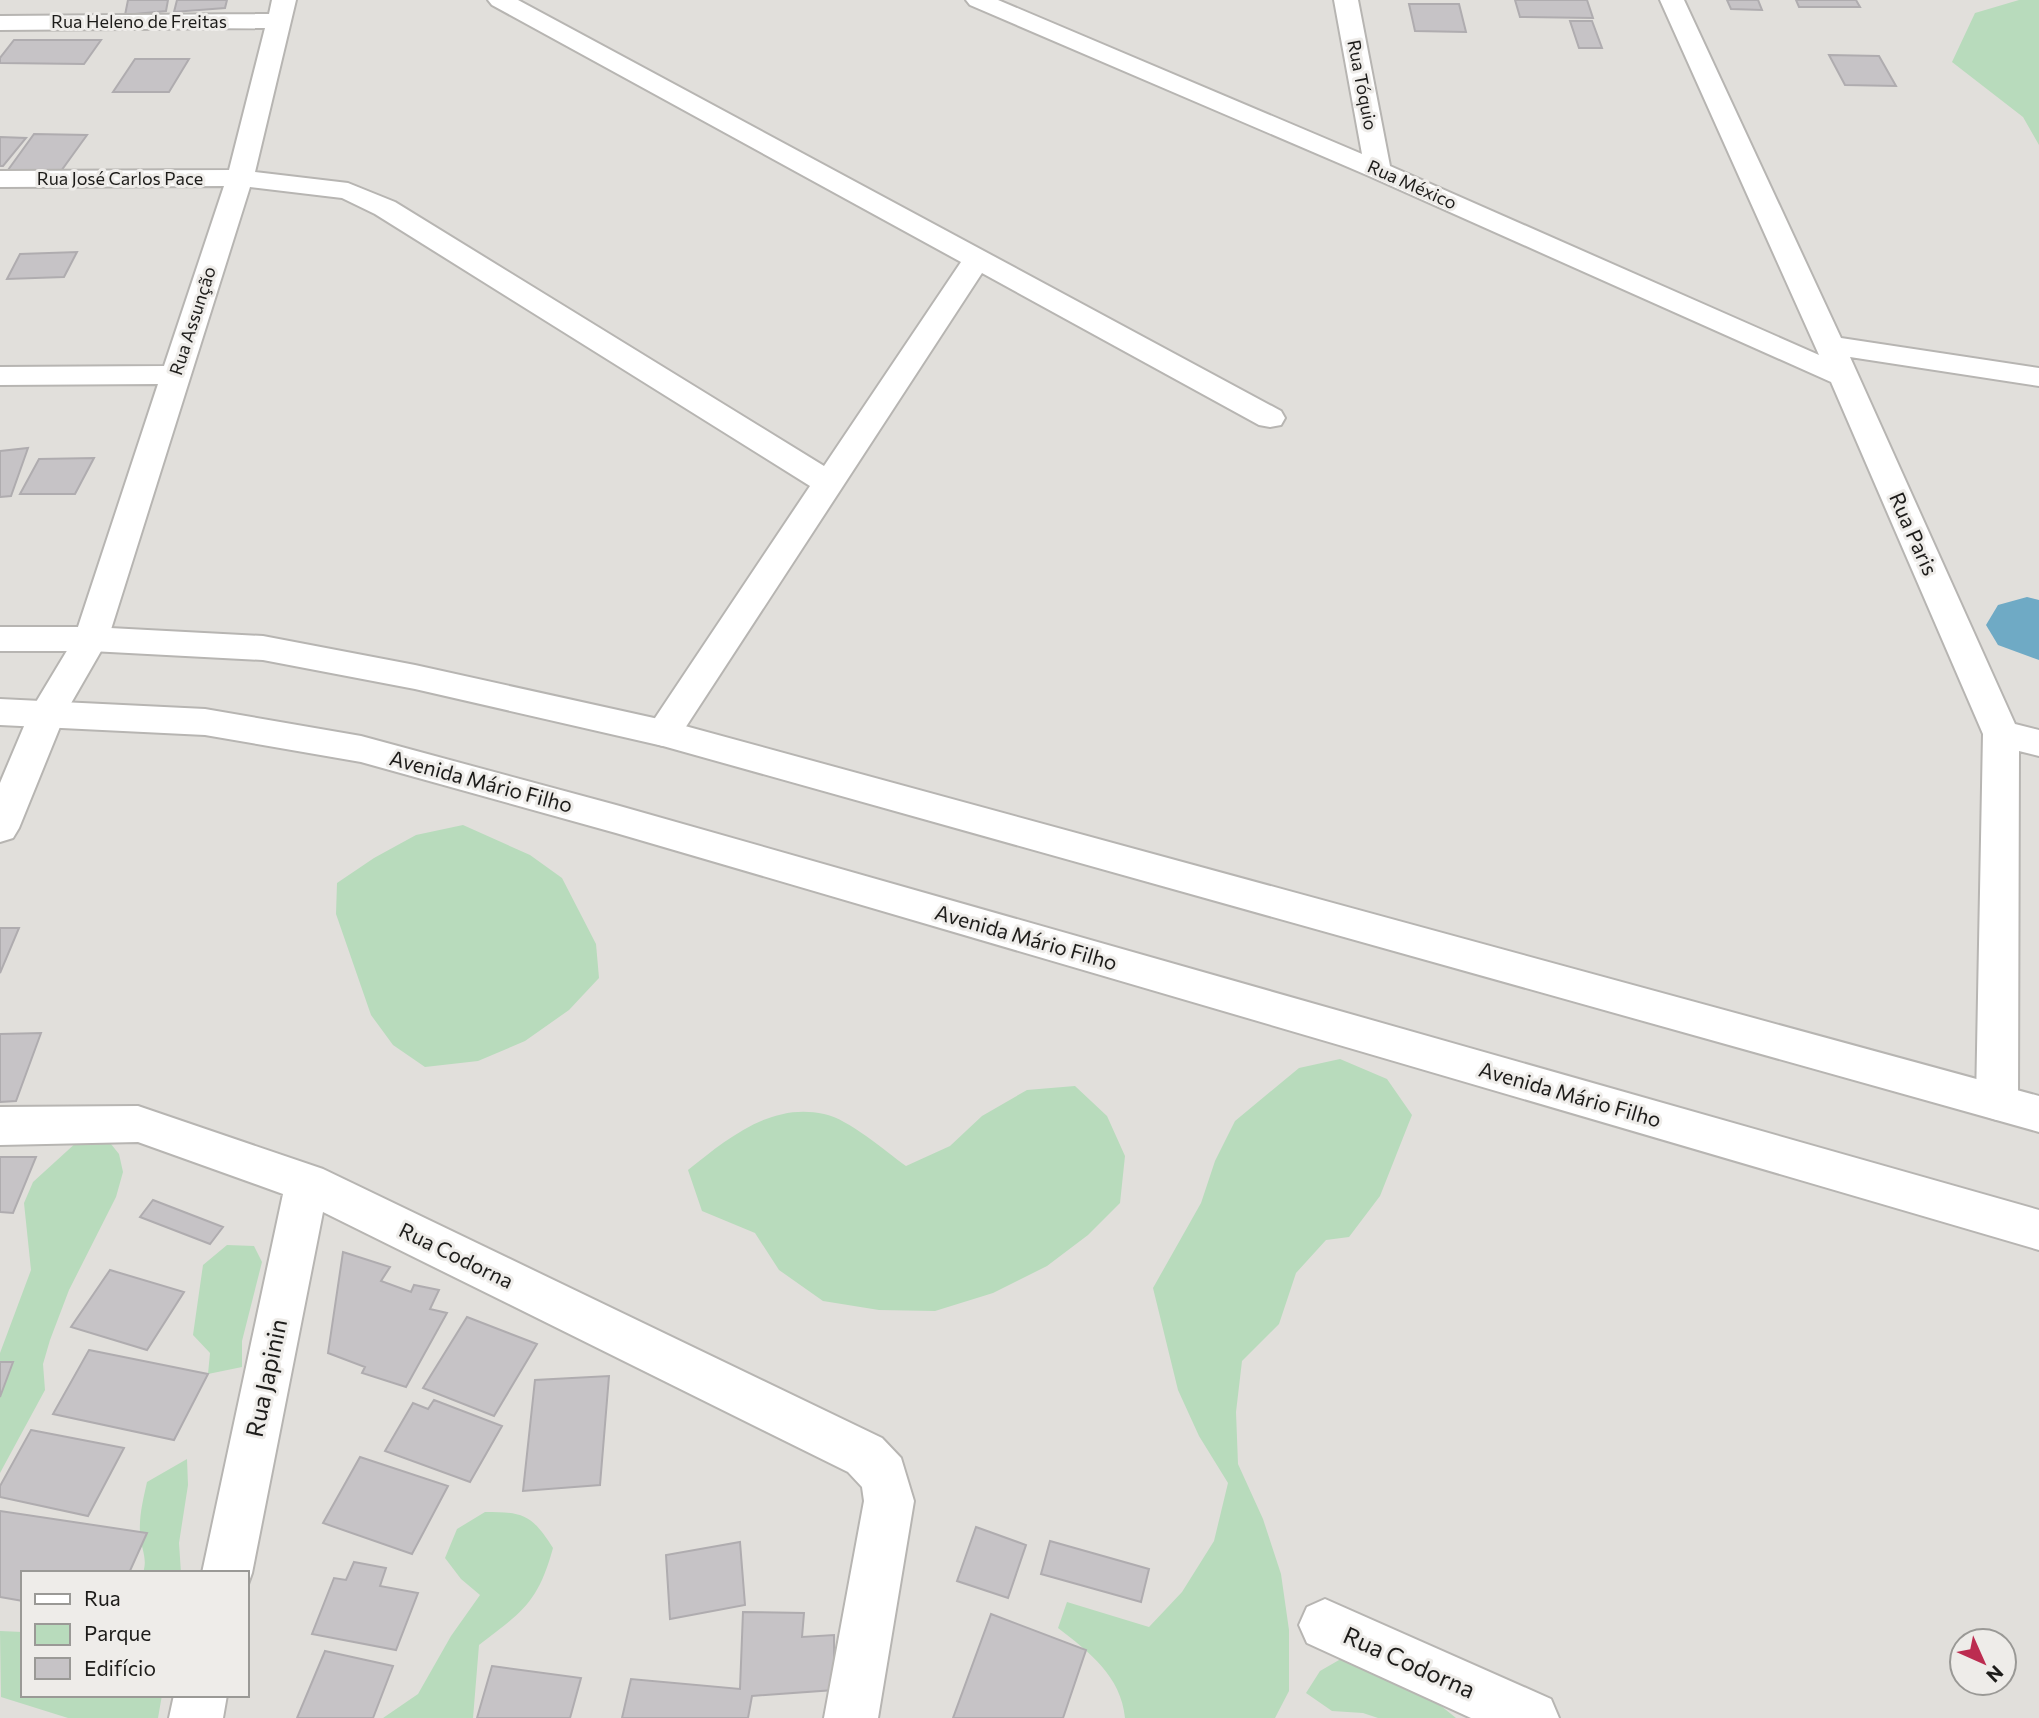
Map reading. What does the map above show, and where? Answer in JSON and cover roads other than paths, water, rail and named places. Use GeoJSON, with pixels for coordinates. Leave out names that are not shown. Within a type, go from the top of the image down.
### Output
{"type":"FeatureCollection","features":[{"type":"Feature","properties":{"kind":"street"},"geometry":{"type":"LineString","coordinates":[[500,0],[1270,418]]}},
{"type":"Feature","properties":{"kind":"street","name":"Rua México"},"geometry":{"type":"LineString","coordinates":[[978,0],[1014,8],[1844,377]]}},
{"type":"Feature","properties":{"kind":"street","name":"Rua Tóquio"},"geometry":{"type":"LineString","coordinates":[[1346,0],[1378,170]]}},
{"type":"Feature","properties":{"kind":"street","name":"Rua Paris"},"geometry":{"type":"LineString","coordinates":[[1672,0],[1844,377],[2001,734],[1997,1102]]}},
{"type":"Feature","properties":{"kind":"street","name":"Rua Heleno de Freitas"},"geometry":{"type":"LineString","coordinates":[[0,23],[282,11]]}},
{"type":"Feature","properties":{"kind":"street","name":"Rua Assunção"},"geometry":{"type":"LineString","coordinates":[[0,828],[48,712],[91,639],[174,375],[240,178],[282,11]]}},
{"type":"Feature","properties":{"kind":"street","name":"Rua José Carlos Pace"},"geometry":{"type":"LineString","coordinates":[[0,179],[240,178],[348,191],[385,208],[829,483]]}},
{"type":"Feature","properties":{"kind":"street"},"geometry":{"type":"LineString","coordinates":[[663,733],[976,260]]}},
{"type":"Feature","properties":{"kind":"street"},"geometry":{"type":"LineString","coordinates":[[1829,345],[2039,377]]}},
{"type":"Feature","properties":{"kind":"street"},"geometry":{"type":"LineString","coordinates":[[0,376],[174,375]]}},
{"type":"Feature","properties":{"kind":"street"},"geometry":{"type":"LineString","coordinates":[[0,639],[91,639],[263,648],[415,677],[663,733],[2039,1114]]}},
{"type":"Feature","properties":{"kind":"street","name":"Avenida Mário Filho"},"geometry":{"type":"LineString","coordinates":[[0,712],[48,712],[205,722],[361,749],[616,819],[2039,1230]]}},
{"type":"Feature","properties":{"kind":"street"},"geometry":{"type":"LineString","coordinates":[[2001,734],[2039,743]]}},
{"type":"Feature","properties":{"kind":"street","name":"Rua Codorna"},"geometry":{"type":"LineString","coordinates":[[0,1126],[138,1124],[307,1183],[865,1455],[884,1475],[889,1501],[851,1718]]}},
{"type":"Feature","properties":{"kind":"street","name":"Rua Japinin"},"geometry":{"type":"LineString","coordinates":[[227,1571],[307,1183]]}},
{"type":"Feature","properties":{"kind":"street","name":"Rua Codorna"},"geometry":{"type":"LineString","coordinates":[[1325,1625],[1532,1718]]}},
{"type":"Feature","properties":{"kind":"street"},"geometry":{"type":"LineString","coordinates":[[196,1718],[201,1697]]}},
{"type":"Feature","properties":{"kind":"waterway"},"geometry":{"type":"LineString","coordinates":[[2027,625],[2039,631]]}}]}
